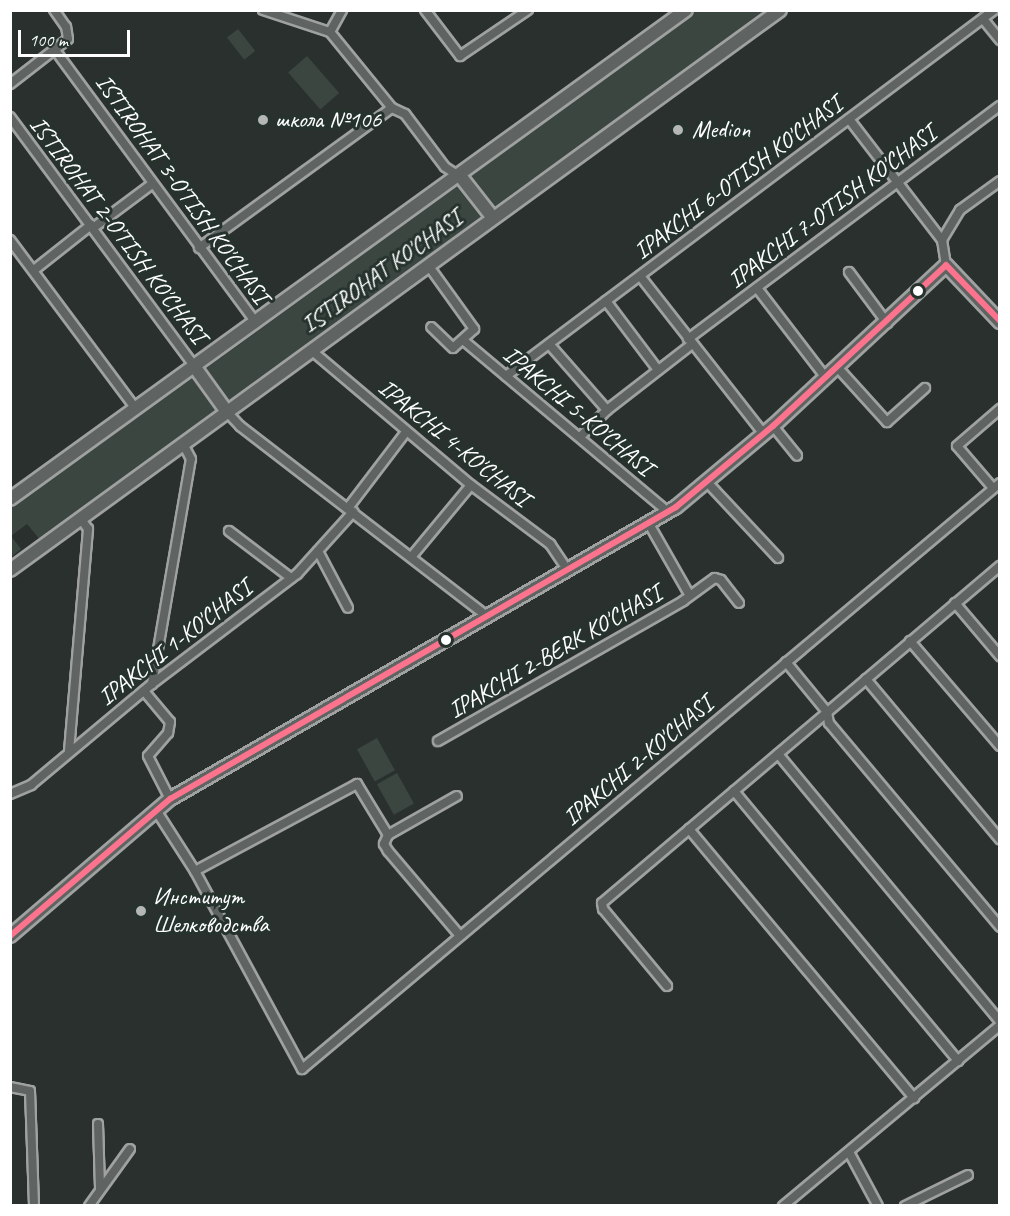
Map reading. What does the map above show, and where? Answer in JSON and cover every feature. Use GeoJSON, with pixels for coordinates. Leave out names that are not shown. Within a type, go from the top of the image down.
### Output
{"type":"FeatureCollection","features":[{"type":"Feature","properties":{"kind":"main road","name":"ISTIROHAT KO'CHASI"},"geometry":{"type":"LineString","coordinates":[[10,499],[461,177],[686,10]]}},
{"type":"Feature","properties":{"kind":"main road","name":"ISTIROHAT KO'CHASI"},"geometry":{"type":"LineString","coordinates":[[10,570],[780,10]]}},
{"type":"Feature","properties":{"kind":"main road"},"geometry":{"type":"LineString","coordinates":[[461,177],[493,218]]}},
{"type":"Feature","properties":{"kind":"main road"},"geometry":{"type":"LineString","coordinates":[[946,265],[959,267],[999,313]]}},
{"type":"Feature","properties":{"kind":"main road"},"geometry":{"type":"LineString","coordinates":[[946,265],[999,322]]}},
{"type":"Feature","properties":{"kind":"main road"},"geometry":{"type":"LineString","coordinates":[[10,936],[170,800],[313,714],[488,617],[668,512],[707,482],[838,368],[946,265]]}},
{"type":"Feature","properties":{"kind":"main road"},"geometry":{"type":"LineString","coordinates":[[194,366],[227,412]]}},
{"type":"Feature","properties":{"kind":"street"},"geometry":{"type":"LineString","coordinates":[[10,84],[68,39],[68,33],[54,10]]}},
{"type":"Feature","properties":{"kind":"street"},"geometry":{"type":"LineString","coordinates":[[263,10],[330,32],[392,108],[405,114],[445,167],[461,177]]}},
{"type":"Feature","properties":{"kind":"street"},"geometry":{"type":"LineString","coordinates":[[330,32],[342,10]]}},
{"type":"Feature","properties":{"kind":"street"},"geometry":{"type":"LineString","coordinates":[[424,10],[454,52],[464,56],[528,10]]}},
{"type":"Feature","properties":{"kind":"street","name":"IPAKCHI 6-O'TISH KO'CHASI"},"geometry":{"type":"LineString","coordinates":[[506,376],[994,10]]}},
{"type":"Feature","properties":{"kind":"street"},"geometry":{"type":"LineString","coordinates":[[983,19],[999,40]]}},
{"type":"Feature","properties":{"kind":"street","name":"ISTIROHAT 3-O'TISH KO'CHASI"},"geometry":{"type":"LineString","coordinates":[[55,50],[256,323]]}},
{"type":"Feature","properties":{"kind":"street","name":"IPAKCHI 7-O'TISH KO'CHASI"},"geometry":{"type":"LineString","coordinates":[[580,437],[607,410],[757,288],[999,106]]}},
{"type":"Feature","properties":{"kind":"street"},"geometry":{"type":"LineString","coordinates":[[199,248],[392,108]]}},
{"type":"Feature","properties":{"kind":"street","name":"ISTIROHAT 2-O'TISH KO'CHASI"},"geometry":{"type":"LineString","coordinates":[[10,117],[194,366]]}},
{"type":"Feature","properties":{"kind":"street"},"geometry":{"type":"LineString","coordinates":[[849,119],[942,240],[946,265]]}},
{"type":"Feature","properties":{"kind":"street"},"geometry":{"type":"LineString","coordinates":[[942,240],[960,210],[999,181]]}},
{"type":"Feature","properties":{"kind":"street"},"geometry":{"type":"LineString","coordinates":[[34,270],[152,184]]}},
{"type":"Feature","properties":{"kind":"street"},"geometry":{"type":"LineString","coordinates":[[10,240],[136,409]]}},
{"type":"Feature","properties":{"kind":"street"},"geometry":{"type":"LineString","coordinates":[[428,265],[474,329],[453,348],[431,327]]}},
{"type":"Feature","properties":{"kind":"street"},"geometry":{"type":"LineString","coordinates":[[849,272],[887,323]]}},
{"type":"Feature","properties":{"kind":"street"},"geometry":{"type":"LineString","coordinates":[[639,276],[690,342],[768,430],[797,456]]}},
{"type":"Feature","properties":{"kind":"street"},"geometry":{"type":"LineString","coordinates":[[757,288],[826,378]]}},
{"type":"Feature","properties":{"kind":"street"},"geometry":{"type":"LineString","coordinates":[[606,301],[658,370]]}},
{"type":"Feature","properties":{"kind":"street","name":"IPAKCHI 5-KO'CHASI"},"geometry":{"type":"LineString","coordinates":[[463,340],[668,512]]}},
{"type":"Feature","properties":{"kind":"street"},"geometry":{"type":"LineString","coordinates":[[549,344],[607,410]]}},
{"type":"Feature","properties":{"kind":"street","name":"IPAKCHI 4-KO'CHASI"},"geometry":{"type":"LineString","coordinates":[[311,350],[471,485],[550,544],[568,571]]}},
{"type":"Feature","properties":{"kind":"street"},"geometry":{"type":"LineString","coordinates":[[838,368],[887,422],[925,388]]}},
{"type":"Feature","properties":{"kind":"street"},"geometry":{"type":"LineString","coordinates":[[996,486],[957,446],[999,409]]}},
{"type":"Feature","properties":{"kind":"street"},"geometry":{"type":"LineString","coordinates":[[227,412],[488,617]]}},
{"type":"Feature","properties":{"kind":"street","name":"IPAKCHI 1-KO'CHASI"},"geometry":{"type":"LineString","coordinates":[[10,794],[31,785],[152,684],[291,578],[318,551],[406,432]]}},
{"type":"Feature","properties":{"kind":"street"},"geometry":{"type":"LineString","coordinates":[[152,684],[191,459],[183,444]]}},
{"type":"Feature","properties":{"kind":"street"},"geometry":{"type":"LineString","coordinates":[[707,482],[778,558]]}},
{"type":"Feature","properties":{"kind":"street"},"geometry":{"type":"LineString","coordinates":[[412,556],[471,485]]}},
{"type":"Feature","properties":{"kind":"street","name":"IPAKCHI 2-KO'CHASI"},"geometry":{"type":"LineString","coordinates":[[195,871],[302,1069],[996,486]]}},
{"type":"Feature","properties":{"kind":"street"},"geometry":{"type":"LineString","coordinates":[[69,751],[88,530],[81,519]]}},
{"type":"Feature","properties":{"kind":"street","name":"IPAKCHI 2-BERK KO'CHASI"},"geometry":{"type":"LineString","coordinates":[[649,524],[689,594]]}},
{"type":"Feature","properties":{"kind":"street"},"geometry":{"type":"LineString","coordinates":[[229,531],[291,578]]}},
{"type":"Feature","properties":{"kind":"street"},"geometry":{"type":"LineString","coordinates":[[318,551],[348,608]]}},
{"type":"Feature","properties":{"kind":"street"},"geometry":{"type":"LineString","coordinates":[[667,986],[603,909],[602,903],[999,566]]}},
{"type":"Feature","properties":{"kind":"street","name":"IPAKCHI 2-BERK KO'CHASI"},"geometry":{"type":"LineString","coordinates":[[438,741],[683,602],[689,594],[719,578],[739,603]]}},
{"type":"Feature","properties":{"kind":"street"},"geometry":{"type":"LineString","coordinates":[[955,603],[999,656]]}},
{"type":"Feature","properties":{"kind":"street"},"geometry":{"type":"LineString","coordinates":[[910,641],[999,746]]}},
{"type":"Feature","properties":{"kind":"street"},"geometry":{"type":"LineString","coordinates":[[786,662],[827,712],[829,723],[999,927]]}},
{"type":"Feature","properties":{"kind":"street"},"geometry":{"type":"LineString","coordinates":[[866,678],[999,839]]}},
{"type":"Feature","properties":{"kind":"street"},"geometry":{"type":"LineString","coordinates":[[144,691],[170,722],[168,733],[148,756],[170,800]]}},
{"type":"Feature","properties":{"kind":"street"},"geometry":{"type":"LineString","coordinates":[[778,754],[999,1023],[958,1061],[783,1206]]}},
{"type":"Feature","properties":{"kind":"street"},"geometry":{"type":"LineString","coordinates":[[159,815],[195,871],[354,783],[359,786],[388,835]]}},
{"type":"Feature","properties":{"kind":"street"},"geometry":{"type":"LineString","coordinates":[[734,791],[958,1061]]}},
{"type":"Feature","properties":{"kind":"street"},"geometry":{"type":"LineString","coordinates":[[457,796],[388,835],[384,844],[460,936]]}},
{"type":"Feature","properties":{"kind":"street"},"geometry":{"type":"LineString","coordinates":[[689,829],[914,1098]]}},
{"type":"Feature","properties":{"kind":"street"},"geometry":{"type":"LineString","coordinates":[[10,1087],[29,1088],[34,1206]]}},
{"type":"Feature","properties":{"kind":"street"},"geometry":{"type":"LineString","coordinates":[[98,1124],[100,1190]]}},
{"type":"Feature","properties":{"kind":"street"},"geometry":{"type":"LineString","coordinates":[[88,1206],[130,1149]]}},
{"type":"Feature","properties":{"kind":"street"},"geometry":{"type":"LineString","coordinates":[[849,1152],[878,1206]]}},
{"type":"Feature","properties":{"kind":"street"},"geometry":{"type":"LineString","coordinates":[[905,1206],[968,1175]]}},
{"type":"Feature","properties":{"kind":"shaded area"},"geometry":{"type":"Polygon","coordinates":[[[695,11],[769,11],[495,206],[489,205],[470,176],[695,11]]]}},
{"type":"Feature","properties":{"kind":"shaded area"},"geometry":{"type":"Polygon","coordinates":[[[238,29],[255,51],[244,60],[227,38],[238,29]]]}},
{"type":"Feature","properties":{"kind":"shaded area"},"geometry":{"type":"Polygon","coordinates":[[[307,56],[339,93],[320,109],[288,72],[307,56]]]}},
{"type":"Feature","properties":{"kind":"shaded area"},"geometry":{"type":"Polygon","coordinates":[[[460,184],[483,216],[227,401],[204,370],[460,184]]]}},
{"type":"Feature","properties":{"kind":"shaded area"},"geometry":{"type":"Polygon","coordinates":[[[193,374],[219,409],[41,541],[27,524],[11,536],[11,506],[193,374]]]}},
{"type":"Feature","properties":{"kind":"shaded area"},"geometry":{"type":"Polygon","coordinates":[[[11,536],[21,549],[11,557],[11,536]]]}},
{"type":"Feature","properties":{"kind":"shaded area"},"geometry":{"type":"Polygon","coordinates":[[[377,738],[395,770],[375,782],[357,749],[377,738]]]}},
{"type":"Feature","properties":{"kind":"shaded area"},"geometry":{"type":"Polygon","coordinates":[[[397,773],[414,804],[394,815],[377,784],[397,773]]]}},
{"type":"Feature","properties":{"kind":"transit line"},"geometry":{"type":"LineString","coordinates":[[946,265],[1000,321]]}},
{"type":"Feature","properties":{"kind":"transit line"},"geometry":{"type":"LineString","coordinates":[[10,936],[170,799],[676,507],[773,426],[946,265]]}},
{"type":"Feature","properties":{"kind":"place","name":"школа №106"},"geometry":{"type":"Point","coordinates":[263,120]}},
{"type":"Feature","properties":{"kind":"place","name":"Medion"},"geometry":{"type":"Point","coordinates":[678,130]}},
{"type":"Feature","properties":{"kind":"place","name":"Институт Шелководства"},"geometry":{"type":"Point","coordinates":[141,911]}}]}
